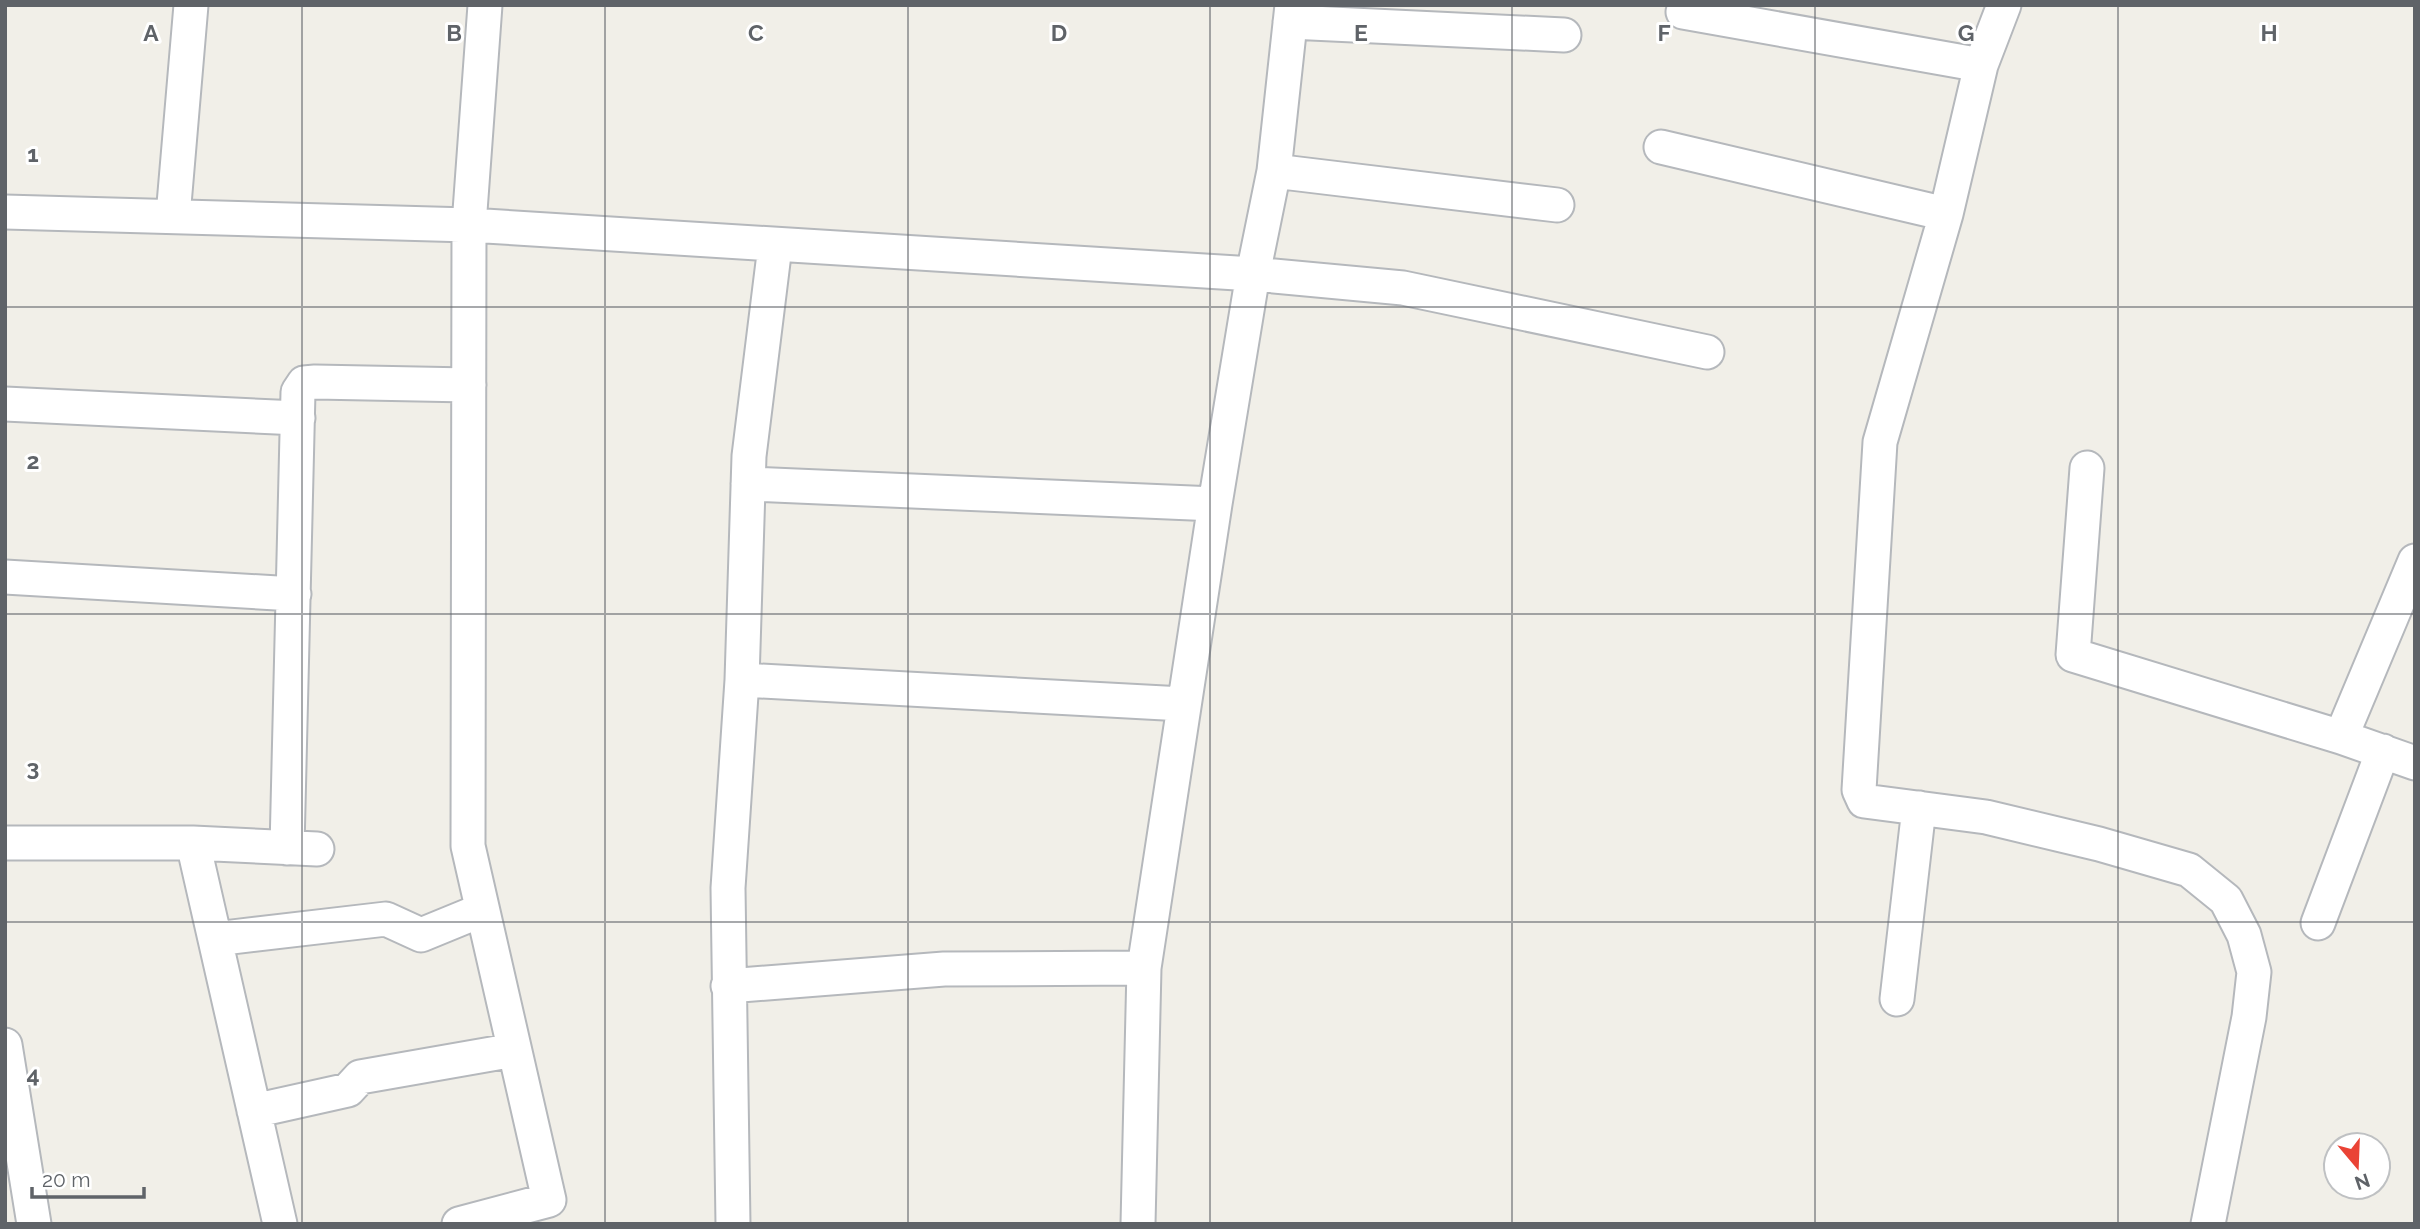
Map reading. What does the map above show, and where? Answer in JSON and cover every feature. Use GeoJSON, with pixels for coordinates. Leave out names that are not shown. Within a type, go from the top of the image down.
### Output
{"type":"FeatureCollection","features":[{"type":"Feature","properties":{"kind":"street"},"geometry":{"type":"LineString","coordinates":[[173,216],[191,5]]}},
{"type":"Feature","properties":{"kind":"street"},"geometry":{"type":"LineString","coordinates":[[459,1224],[549,1199],[468,846],[469,225],[485,5]]}},
{"type":"Feature","properties":{"kind":"street"},"geometry":{"type":"LineString","coordinates":[[2004,5],[1981,65],[1946,214],[1880,442],[1859,790],[1864,801],[1986,817],[2099,844],[2189,870],[2226,900],[2244,935],[2254,972],[2249,1017],[2208,1224]]}},
{"type":"Feature","properties":{"kind":"street"},"geometry":{"type":"LineString","coordinates":[[1683,12],[1981,65]]}},
{"type":"Feature","properties":{"kind":"street"},"geometry":{"type":"LineString","coordinates":[[1138,1224],[1144,968],[1215,504],[1253,274],[1274,170],[1291,14],[1564,35]]}},
{"type":"Feature","properties":{"kind":"street"},"geometry":{"type":"LineString","coordinates":[[1661,147],[1946,214]]}},
{"type":"Feature","properties":{"kind":"street"},"geometry":{"type":"LineString","coordinates":[[1274,170],[1557,205]]}},
{"type":"Feature","properties":{"kind":"street"},"geometry":{"type":"LineString","coordinates":[[5,212],[469,225],[1253,274],[1403,288],[1707,352]]}},
{"type":"Feature","properties":{"kind":"street"},"geometry":{"type":"LineString","coordinates":[[733,1224],[727,986],[728,888],[742,680],[749,456],[775,246]]}},
{"type":"Feature","properties":{"kind":"street"},"geometry":{"type":"LineString","coordinates":[[5,843],[193,843],[302,849],[294,594],[298,392],[304,383],[469,385]]}},
{"type":"Feature","properties":{"kind":"street"},"geometry":{"type":"LineString","coordinates":[[5,404],[298,418]]}},
{"type":"Feature","properties":{"kind":"street"},"geometry":{"type":"LineString","coordinates":[[2087,468],[2073,655],[2341,737],[2415,763]]}},
{"type":"Feature","properties":{"kind":"street"},"geometry":{"type":"LineString","coordinates":[[748,484],[1215,504]]}},
{"type":"Feature","properties":{"kind":"street"},"geometry":{"type":"LineString","coordinates":[[2341,737],[2415,561]]}},
{"type":"Feature","properties":{"kind":"street"},"geometry":{"type":"LineString","coordinates":[[5,577],[294,594]]}},
{"type":"Feature","properties":{"kind":"street"},"geometry":{"type":"LineString","coordinates":[[742,680],[1183,704]]}},
{"type":"Feature","properties":{"kind":"street"},"geometry":{"type":"LineString","coordinates":[[2318,923],[2383,751]]}},
{"type":"Feature","properties":{"kind":"street"},"geometry":{"type":"LineString","coordinates":[[1897,999],[1919,808]]}},
{"type":"Feature","properties":{"kind":"street"},"geometry":{"type":"LineString","coordinates":[[193,843],[280,1224]]}},
{"type":"Feature","properties":{"kind":"street"},"geometry":{"type":"LineString","coordinates":[[215,939],[386,919],[421,935],[482,910]]}},
{"type":"Feature","properties":{"kind":"street"},"geometry":{"type":"LineString","coordinates":[[727,986],[944,969],[1144,968]]}},
{"type":"Feature","properties":{"kind":"street"},"geometry":{"type":"LineString","coordinates":[[5,1045],[34,1224]]}},
{"type":"Feature","properties":{"kind":"street"},"geometry":{"type":"LineString","coordinates":[[254,1111],[348,1090],[360,1077],[514,1050]]}}]}
